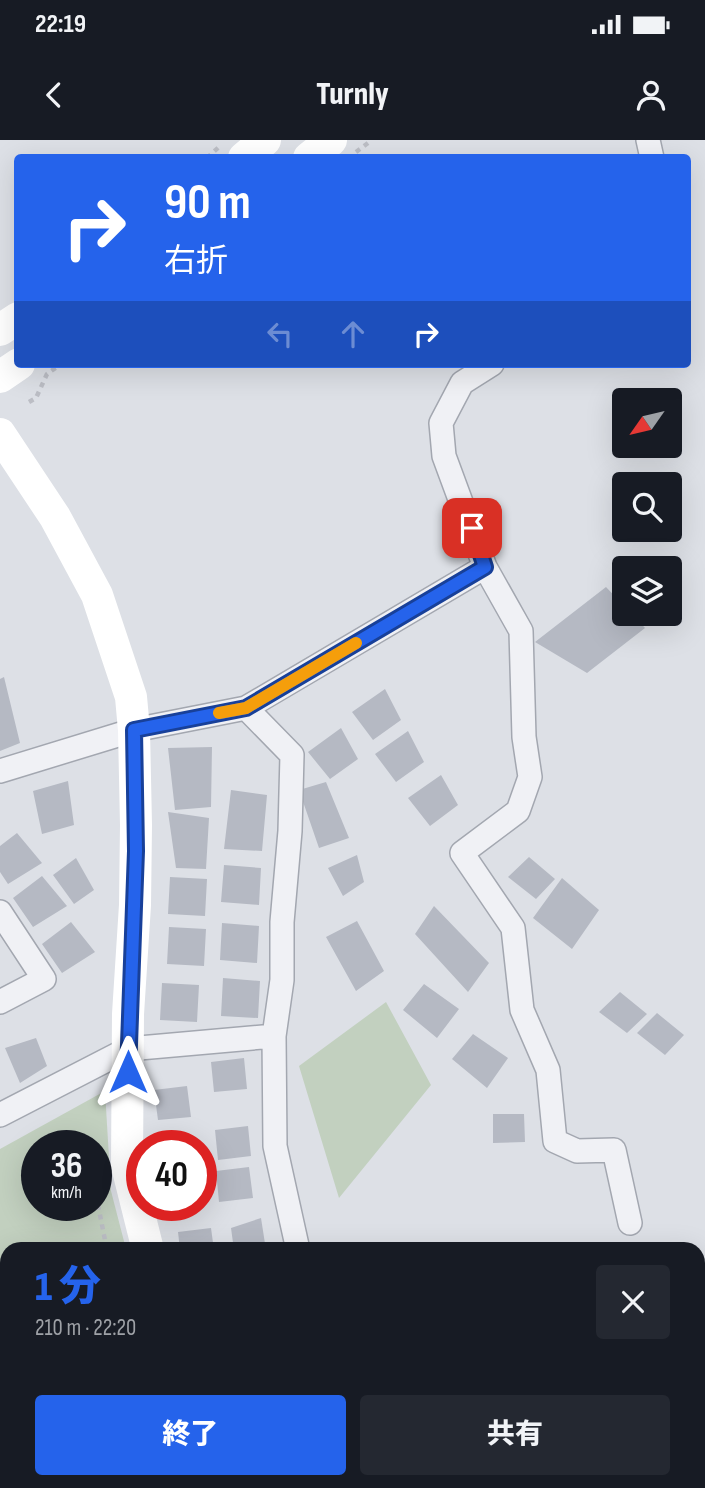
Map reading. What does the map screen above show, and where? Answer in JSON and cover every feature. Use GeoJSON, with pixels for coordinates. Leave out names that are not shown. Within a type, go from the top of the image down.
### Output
{"type":"FeatureCollection","features":[{"type":"Feature","properties":{"kind":"street"},"geometry":{"type":"LineString","coordinates":[[249,154],[265,140]]}},
{"type":"Feature","properties":{"kind":"street"},"geometry":{"type":"LineString","coordinates":[[314,154],[331,140]]}},
{"type":"Feature","properties":{"kind":"street"},"geometry":{"type":"LineString","coordinates":[[486,368],[462,383],[441,423],[444,456],[485,567],[521,631],[524,737],[530,777],[518,811],[462,853],[513,928],[522,1010],[548,1070],[555,1141],[577,1151],[614,1150],[630,1223]]}},
{"type":"Feature","properties":{"kind":"street"},"geometry":{"type":"LineString","coordinates":[[0,434],[55,517],[97,595],[131,697],[134,730],[135,891],[128,1049],[127,1166],[146,1242]]}},
{"type":"Feature","properties":{"kind":"street"},"geometry":{"type":"LineString","coordinates":[[0,771],[134,730],[246,708],[485,567]]}},
{"type":"Feature","properties":{"kind":"street"},"geometry":{"type":"LineString","coordinates":[[246,708],[292,755],[290,831],[282,922],[282,980],[274,1036],[275,1146],[296,1242]]}},
{"type":"Feature","properties":{"kind":"street"},"geometry":{"type":"LineString","coordinates":[[0,912],[44,979],[0,1002]]}},
{"type":"Feature","properties":{"kind":"street"},"geometry":{"type":"LineString","coordinates":[[0,1115],[128,1049],[274,1036]]}},
{"type":"Feature","properties":{"kind":"path"},"geometry":{"type":"LineString","coordinates":[[354,154],[372,140]]}},
{"type":"Feature","properties":{"kind":"path"},"geometry":{"type":"LineString","coordinates":[[29,402],[36,398],[47,374],[55,368]]}},
{"type":"Feature","properties":{"kind":"path"},"geometry":{"type":"LineString","coordinates":[[101,1221],[105,1242]]}},
{"type":"Feature","properties":{"kind":"green space"},"geometry":{"type":"Polygon","coordinates":[[[386,1002],[431,1085],[339,1198],[299,1066],[386,1002]]]}},
{"type":"Feature","properties":{"kind":"green space"},"geometry":{"type":"Polygon","coordinates":[[[105,1091],[107,1130],[34,1130],[105,1091]]]}},
{"type":"Feature","properties":{"kind":"green space"},"geometry":{"type":"Polygon","coordinates":[[[21,1137],[21,1221],[112,1221],[112,1195],[124,1242],[0,1242],[0,1149],[21,1137]]]}},
{"type":"Feature","properties":{"kind":"building"},"geometry":{"type":"Polygon","coordinates":[[[606,587],[612,593],[612,626],[645,628],[587,673],[535,642],[606,587]]]}},
{"type":"Feature","properties":{"kind":"building"},"geometry":{"type":"Polygon","coordinates":[[[4,677],[20,743],[0,751],[0,679],[4,677]]]}},
{"type":"Feature","properties":{"kind":"building"},"geometry":{"type":"Polygon","coordinates":[[[385,689],[401,720],[373,740],[352,712],[385,689]]]}},
{"type":"Feature","properties":{"kind":"building"},"geometry":{"type":"Polygon","coordinates":[[[341,728],[358,759],[330,779],[308,752],[341,728]]]}},
{"type":"Feature","properties":{"kind":"building"},"geometry":{"type":"Polygon","coordinates":[[[408,731],[424,762],[396,782],[375,754],[408,731]]]}},
{"type":"Feature","properties":{"kind":"building"},"geometry":{"type":"Polygon","coordinates":[[[212,747],[211,807],[175,810],[168,748],[212,747]]]}},
{"type":"Feature","properties":{"kind":"building"},"geometry":{"type":"Polygon","coordinates":[[[441,775],[458,805],[430,826],[408,798],[441,775]]]}},
{"type":"Feature","properties":{"kind":"building"},"geometry":{"type":"Polygon","coordinates":[[[68,781],[74,825],[42,834],[33,791],[68,781]]]}},
{"type":"Feature","properties":{"kind":"building"},"geometry":{"type":"Polygon","coordinates":[[[326,782],[349,838],[319,848],[299,790],[326,782]]]}},
{"type":"Feature","properties":{"kind":"building"},"geometry":{"type":"Polygon","coordinates":[[[231,790],[267,795],[262,851],[224,849],[231,790]]]}},
{"type":"Feature","properties":{"kind":"building"},"geometry":{"type":"Polygon","coordinates":[[[168,812],[209,818],[206,869],[176,868],[168,812]]]}},
{"type":"Feature","properties":{"kind":"building"},"geometry":{"type":"Polygon","coordinates":[[[17,833],[42,863],[8,884],[0,872],[0,846],[17,833]]]}},
{"type":"Feature","properties":{"kind":"building"},"geometry":{"type":"Polygon","coordinates":[[[357,855],[364,882],[343,896],[328,868],[357,855]]]}},
{"type":"Feature","properties":{"kind":"building"},"geometry":{"type":"Polygon","coordinates":[[[529,857],[555,879],[536,899],[508,877],[529,857]]]}},
{"type":"Feature","properties":{"kind":"building"},"geometry":{"type":"Polygon","coordinates":[[[76,858],[94,890],[74,904],[53,875],[76,858]]]}},
{"type":"Feature","properties":{"kind":"building"},"geometry":{"type":"Polygon","coordinates":[[[224,865],[261,868],[259,905],[221,902],[224,865]]]}},
{"type":"Feature","properties":{"kind":"building"},"geometry":{"type":"Polygon","coordinates":[[[42,876],[67,906],[33,927],[13,898],[42,876]]]}},
{"type":"Feature","properties":{"kind":"building"},"geometry":{"type":"Polygon","coordinates":[[[170,877],[207,879],[205,916],[168,914],[170,877]]]}},
{"type":"Feature","properties":{"kind":"building"},"geometry":{"type":"Polygon","coordinates":[[[562,878],[599,910],[572,949],[533,918],[562,878]]]}},
{"type":"Feature","properties":{"kind":"building"},"geometry":{"type":"Polygon","coordinates":[[[434,906],[489,963],[468,992],[415,934],[434,906]]]}},
{"type":"Feature","properties":{"kind":"building"},"geometry":{"type":"Polygon","coordinates":[[[357,921],[384,971],[356,991],[326,937],[357,921]]]}},
{"type":"Feature","properties":{"kind":"building"},"geometry":{"type":"Polygon","coordinates":[[[71,922],[95,952],[62,973],[42,944],[71,922]]]}},
{"type":"Feature","properties":{"kind":"building"},"geometry":{"type":"Polygon","coordinates":[[[222,923],[259,926],[257,963],[220,960],[222,923]]]}},
{"type":"Feature","properties":{"kind":"building"},"geometry":{"type":"Polygon","coordinates":[[[169,927],[206,929],[204,966],[167,964],[169,927]]]}},
{"type":"Feature","properties":{"kind":"building"},"geometry":{"type":"Polygon","coordinates":[[[223,978],[260,981],[258,1018],[221,1016],[223,978]]]}},
{"type":"Feature","properties":{"kind":"building"},"geometry":{"type":"Polygon","coordinates":[[[162,983],[199,985],[197,1022],[160,1020],[162,983]]]}},
{"type":"Feature","properties":{"kind":"building"},"geometry":{"type":"Polygon","coordinates":[[[424,984],[459,1009],[437,1038],[403,1010],[424,984]]]}},
{"type":"Feature","properties":{"kind":"building"},"geometry":{"type":"Polygon","coordinates":[[[620,992],[647,1014],[627,1033],[599,1012],[620,992]]]}},
{"type":"Feature","properties":{"kind":"building"},"geometry":{"type":"Polygon","coordinates":[[[657,1013],[684,1035],[665,1055],[637,1033],[657,1013]]]}},
{"type":"Feature","properties":{"kind":"building"},"geometry":{"type":"Polygon","coordinates":[[[473,1034],[508,1058],[487,1088],[452,1059],[473,1034]]]}},
{"type":"Feature","properties":{"kind":"building"},"geometry":{"type":"Polygon","coordinates":[[[36,1038],[47,1066],[20,1083],[5,1048],[36,1038]]]}},
{"type":"Feature","properties":{"kind":"building"},"geometry":{"type":"Polygon","coordinates":[[[244,1058],[247,1089],[214,1092],[211,1062],[244,1058]]]}},
{"type":"Feature","properties":{"kind":"building"},"geometry":{"type":"Polygon","coordinates":[[[187,1086],[191,1117],[158,1120],[154,1090],[187,1086]]]}},
{"type":"Feature","properties":{"kind":"building"},"geometry":{"type":"Polygon","coordinates":[[[493,1114],[524,1114],[525,1142],[493,1143],[493,1114]]]}},
{"type":"Feature","properties":{"kind":"building"},"geometry":{"type":"Polygon","coordinates":[[[248,1126],[251,1156],[218,1160],[215,1130],[248,1126]]]}},
{"type":"Feature","properties":{"kind":"building"},"geometry":{"type":"Polygon","coordinates":[[[249,1167],[253,1198],[219,1202],[217,1171],[249,1167]]]}},
{"type":"Feature","properties":{"kind":"building"},"geometry":{"type":"Polygon","coordinates":[[[261,1218],[265,1242],[233,1242],[231,1228],[261,1218]]]}},
{"type":"Feature","properties":{"kind":"building"},"geometry":{"type":"Polygon","coordinates":[[[211,1228],[213,1242],[179,1242],[178,1232],[211,1228]]]}},
{"type":"Feature","properties":{"kind":"slow traffic"},"geometry":{"type":"LineString","coordinates":[[219,713],[246,708],[356,643]]}},
{"type":"Feature","properties":{"kind":"route"},"geometry":{"type":"LineString","coordinates":[[128,1072],[136,851],[134,730],[246,708],[485,567],[472,528]]}}]}
